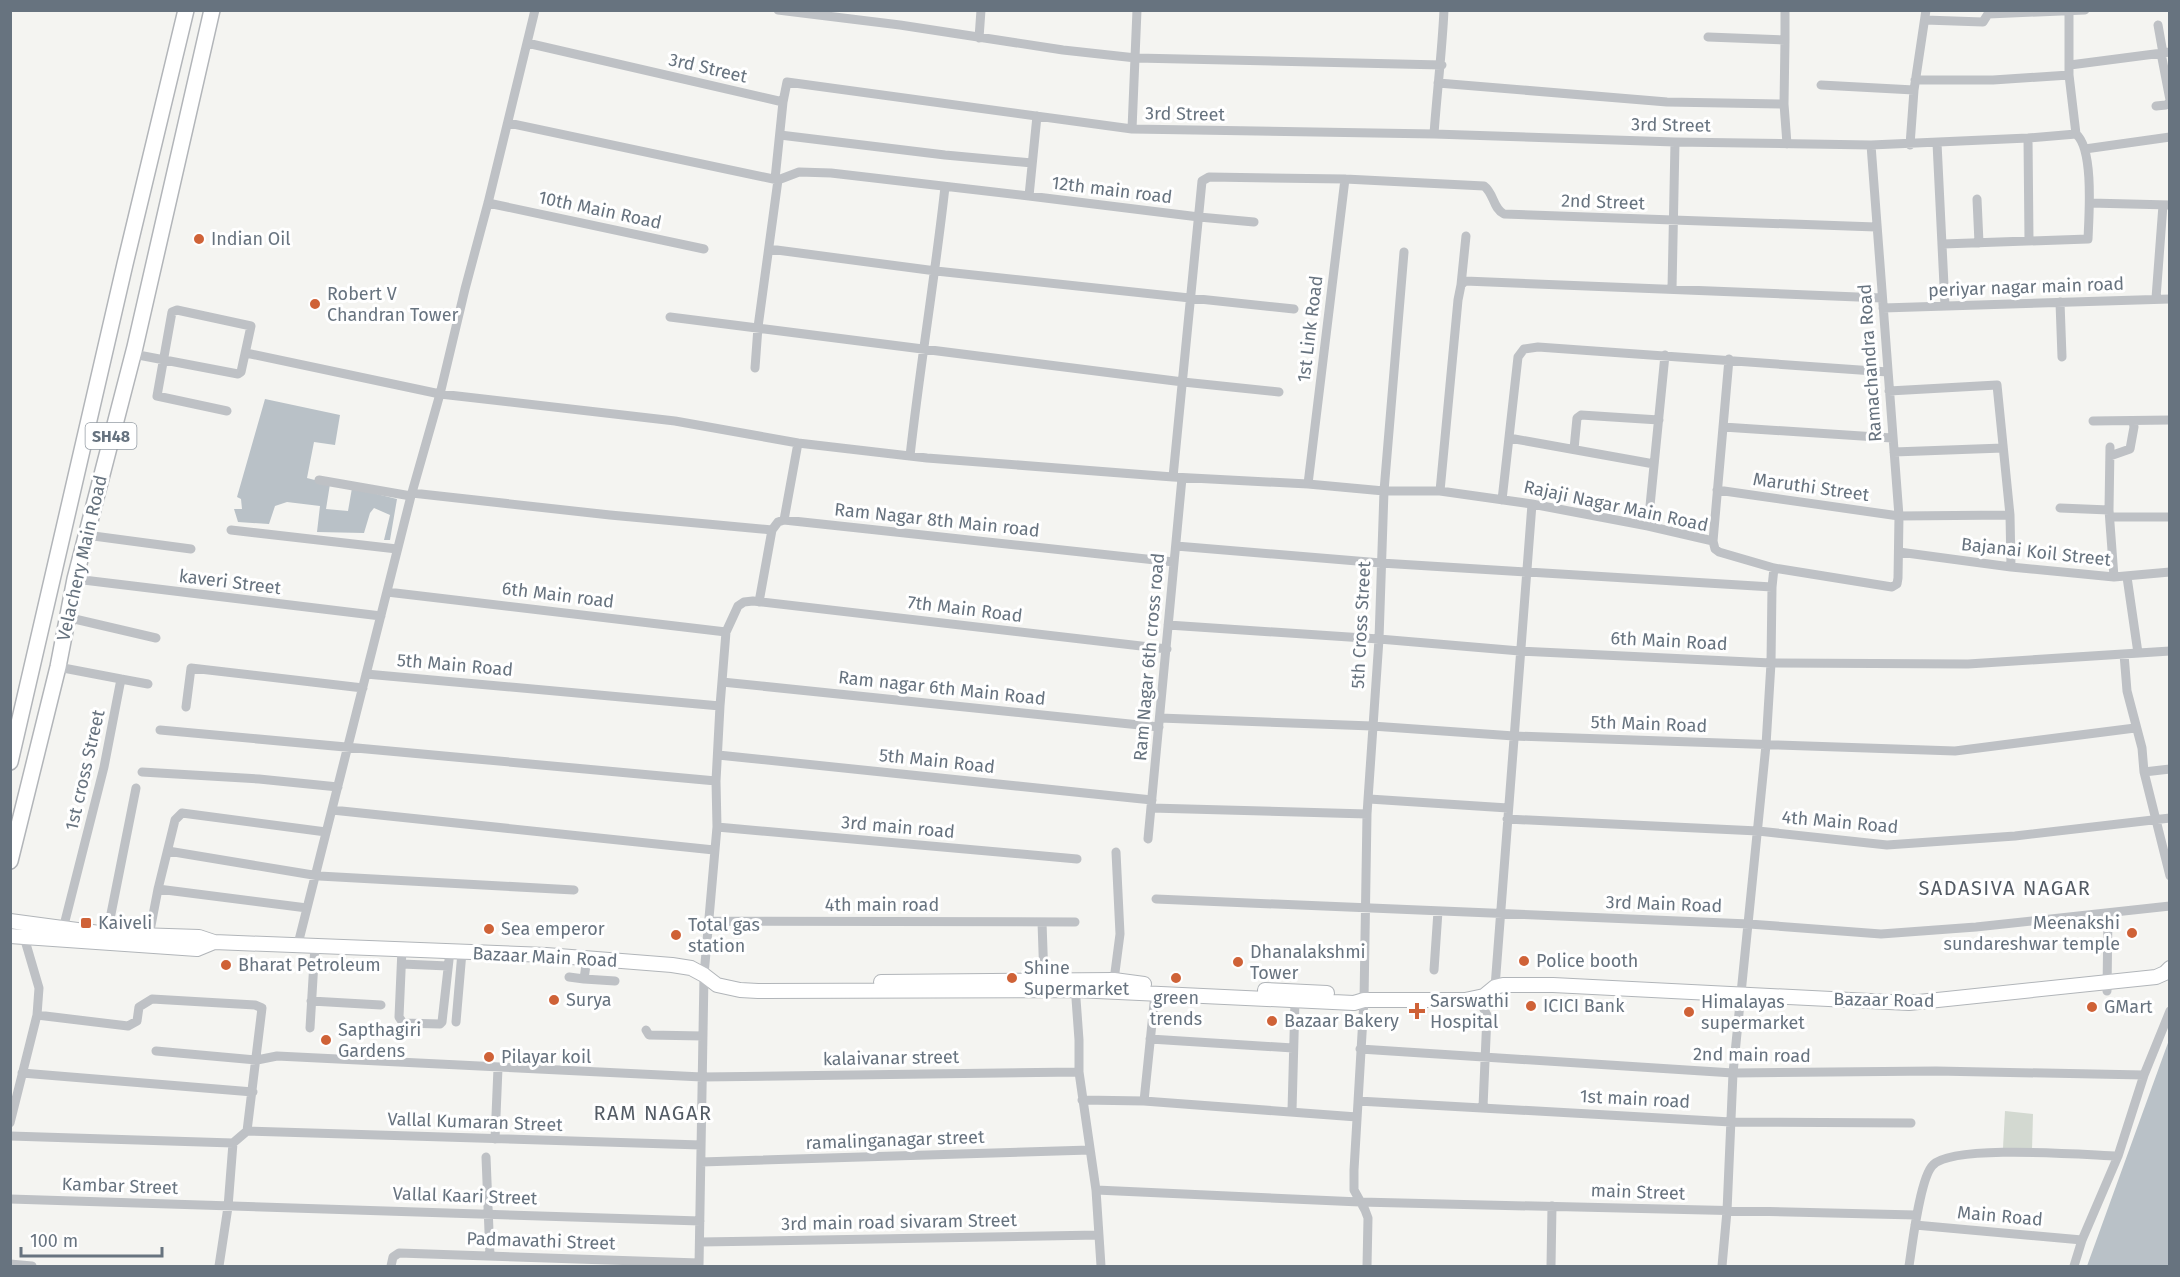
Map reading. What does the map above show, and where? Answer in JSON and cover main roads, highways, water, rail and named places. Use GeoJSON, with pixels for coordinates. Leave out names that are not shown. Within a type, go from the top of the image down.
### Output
{"type":"FeatureCollection","features":[{"type":"Feature","properties":{"kind":"main road","name":"Velachery Main Road"},"geometry":{"type":"LineString","coordinates":[[10,762],[186,10]]}},
{"type":"Feature","properties":{"kind":"main road","name":"Velachery Main Road"},"geometry":{"type":"LineString","coordinates":[[10,861],[58,667],[75,579],[134,350],[212,10]]}},
{"type":"Feature","properties":{"kind":"main road"},"geometry":{"type":"LineString","coordinates":[[133,231],[159,238]]}},
{"type":"Feature","properties":{"kind":"main road","name":"Bazaar Main Road"},"geometry":{"type":"LineString","coordinates":[[10,921],[107,934],[199,937],[214,942],[587,958],[672,965],[690,968],[717,985],[758,991],[1075,985]]}},
{"type":"Feature","properties":{"kind":"main road"},"geometry":{"type":"LineString","coordinates":[[17,937],[197,949],[214,942]]}},
{"type":"Feature","properties":{"kind":"main road","name":"Bazaar Road"},"geometry":{"type":"LineString","coordinates":[[2107,987],[2156,977],[2165,973],[2169,968]]}},
{"type":"Feature","properties":{"kind":"main road"},"geometry":{"type":"LineString","coordinates":[[708,978],[756,983],[1044,980],[1075,985],[1114,980],[1132,984],[1197,988],[1338,993],[1359,1001]]}},
{"type":"Feature","properties":{"kind":"main road","name":"Bazaar Road"},"geometry":{"type":"LineString","coordinates":[[1075,985],[1155,994],[1295,1001],[1447,1000],[1506,990],[1740,1000],[1910,1004],[2107,987],[2159,985],[2169,982]]}},
{"type":"Feature","properties":{"kind":"place","name":"Indian Oil"},"geometry":{"type":"Point","coordinates":[199,239]}},
{"type":"Feature","properties":{"kind":"place","name":"Robert V Chandran Tower"},"geometry":{"type":"Point","coordinates":[315,304]}},
{"type":"Feature","properties":{"kind":"place","name":"Kaiveli"},"geometry":{"type":"Point","coordinates":[86,923]}},
{"type":"Feature","properties":{"kind":"place","name":"Sea emperor"},"geometry":{"type":"Point","coordinates":[489,929]}},
{"type":"Feature","properties":{"kind":"place","name":"Meenakshi sundareshwar temple"},"geometry":{"type":"Point","coordinates":[2132,933]}},
{"type":"Feature","properties":{"kind":"place","name":"Total gas station"},"geometry":{"type":"Point","coordinates":[676,935]}},
{"type":"Feature","properties":{"kind":"place","name":"Police booth"},"geometry":{"type":"Point","coordinates":[1524,961]}},
{"type":"Feature","properties":{"kind":"place","name":"Dhanalakshmi Tower"},"geometry":{"type":"Point","coordinates":[1238,962]}},
{"type":"Feature","properties":{"kind":"place","name":"Bharat Petroleum"},"geometry":{"type":"Point","coordinates":[226,965]}},
{"type":"Feature","properties":{"kind":"place","name":"Shine Supermarket"},"geometry":{"type":"Point","coordinates":[1012,978]}},
{"type":"Feature","properties":{"kind":"place","name":"green trends"},"geometry":{"type":"Point","coordinates":[1176,978]}},
{"type":"Feature","properties":{"kind":"place","name":"Surya"},"geometry":{"type":"Point","coordinates":[554,1000]}},
{"type":"Feature","properties":{"kind":"place","name":"ICICI Bank"},"geometry":{"type":"Point","coordinates":[1531,1006]}},
{"type":"Feature","properties":{"kind":"place","name":"GMart"},"geometry":{"type":"Point","coordinates":[2092,1007]}},
{"type":"Feature","properties":{"kind":"place","name":"Sarswathi Hospital"},"geometry":{"type":"Point","coordinates":[1417,1011]}},
{"type":"Feature","properties":{"kind":"place","name":"Himalayas supermarket"},"geometry":{"type":"Point","coordinates":[1689,1012]}},
{"type":"Feature","properties":{"kind":"place","name":"Bazaar Bakery"},"geometry":{"type":"Point","coordinates":[1272,1021]}},
{"type":"Feature","properties":{"kind":"place","name":"Sapthagiri Gardens"},"geometry":{"type":"Point","coordinates":[326,1040]}},
{"type":"Feature","properties":{"kind":"place","name":"Pilayar koil"},"geometry":{"type":"Point","coordinates":[489,1057]}},
{"type":"Feature","properties":{"kind":"district","name":"SADASIVA NAGAR"},"geometry":{"type":"Point","coordinates":[2005,888]}},
{"type":"Feature","properties":{"kind":"district","name":"RAM NAGAR"},"geometry":{"type":"Point","coordinates":[653,1113]}}]}
